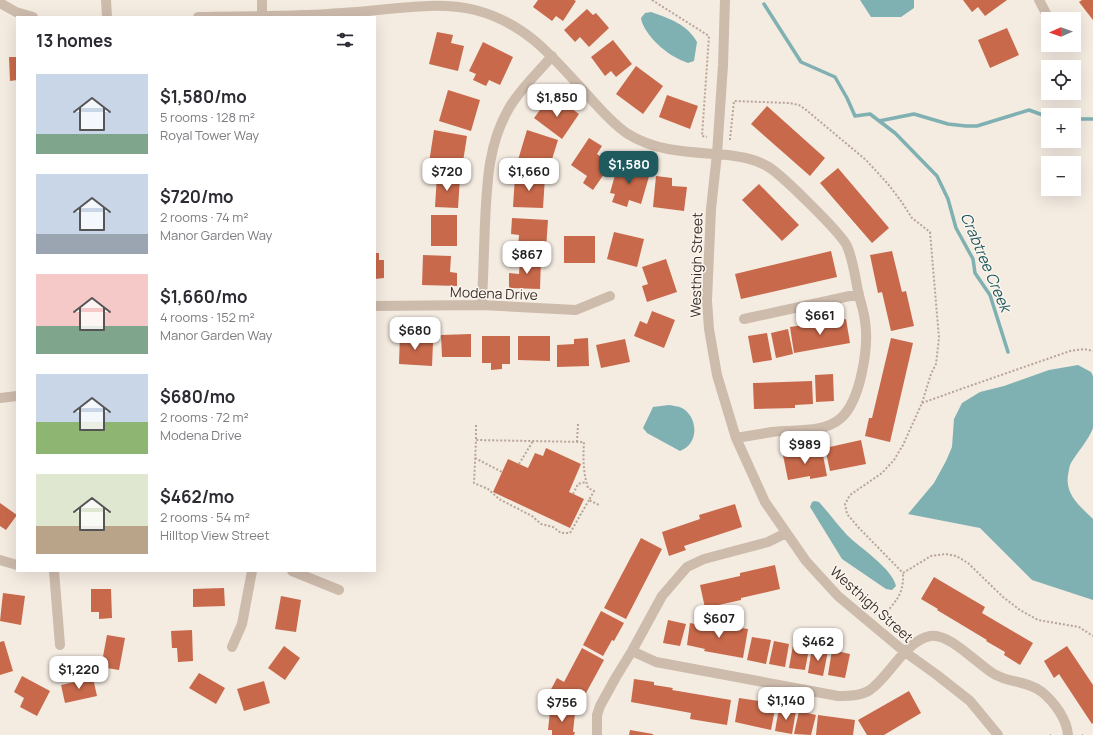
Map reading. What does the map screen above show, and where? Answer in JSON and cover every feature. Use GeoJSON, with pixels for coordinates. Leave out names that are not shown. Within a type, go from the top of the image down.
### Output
{"type":"FeatureCollection","features":[{"type":"Feature","properties":{"kind":"street"},"geometry":{"type":"LineString","coordinates":[[106,0],[107,16]]}},
{"type":"Feature","properties":{"kind":"street"},"geometry":{"type":"LineString","coordinates":[[262,0],[262,16],[344,13],[433,5],[474,9],[494,16],[523,31],[552,56],[612,122],[628,134],[647,144],[676,150],[747,157],[769,166],[794,189],[826,221],[846,244],[866,322],[864,362],[858,390],[851,406],[840,419],[823,428],[772,432],[736,438]]}},
{"type":"Feature","properties":{"kind":"street","name":"Westhigh Street"},"geometry":{"type":"LineString","coordinates":[[725,0],[723,58],[717,154],[711,209],[707,300],[709,329],[716,375],[736,438],[765,502],[806,562],[838,596],[905,652],[970,701],[998,735]]}},
{"type":"Feature","properties":{"kind":"street"},"geometry":{"type":"LineString","coordinates":[[1040,0],[1046,12]]}},
{"type":"Feature","properties":{"kind":"street"},"geometry":{"type":"LineString","coordinates":[[0,3],[16,12],[30,16]]}},
{"type":"Feature","properties":{"kind":"street"},"geometry":{"type":"LineString","coordinates":[[482,305],[486,199],[495,138],[507,110],[517,96],[552,56]]}},
{"type":"Feature","properties":{"kind":"street"},"geometry":{"type":"LineString","coordinates":[[744,319],[859,294]]}},
{"type":"Feature","properties":{"kind":"street","name":"Modena Drive"},"geometry":{"type":"LineString","coordinates":[[376,306],[482,305],[576,310],[610,296]]}},
{"type":"Feature","properties":{"kind":"street"},"geometry":{"type":"LineString","coordinates":[[0,398],[16,396]]}},
{"type":"Feature","properties":{"kind":"street"},"geometry":{"type":"LineString","coordinates":[[597,735],[597,715],[600,706],[662,596],[688,567],[704,559],[768,542],[786,533]]}},
{"type":"Feature","properties":{"kind":"street"},"geometry":{"type":"LineString","coordinates":[[0,560],[16,565]]}},
{"type":"Feature","properties":{"kind":"street"},"geometry":{"type":"LineString","coordinates":[[54,572],[60,645]]}},
{"type":"Feature","properties":{"kind":"street"},"geometry":{"type":"LineString","coordinates":[[232,647],[242,624],[252,572]]}},
{"type":"Feature","properties":{"kind":"street"},"geometry":{"type":"LineString","coordinates":[[294,572],[339,590]]}},
{"type":"Feature","properties":{"kind":"street"},"geometry":{"type":"LineString","coordinates":[[632,651],[656,662],[838,696],[855,696],[870,690],[905,652],[919,640],[931,635],[945,638],[994,675],[1029,685],[1040,691],[1052,701],[1061,715],[1068,735]]}},
{"type":"Feature","properties":{"kind":"path"},"geometry":{"type":"LineString","coordinates":[[652,0],[709,36],[702,136],[707,137]]}},
{"type":"Feature","properties":{"kind":"path"},"geometry":{"type":"LineString","coordinates":[[730,139],[734,101],[788,103],[799,105],[866,160],[888,184],[912,218],[930,232],[939,338],[936,364],[931,374],[922,403],[903,445],[894,460],[882,473],[850,495],[845,504],[847,514],[902,573],[903,585],[901,593],[882,618]]}},
{"type":"Feature","properties":{"kind":"path"},"geometry":{"type":"LineString","coordinates":[[922,403],[1070,352],[1084,349],[1093,351]]}},
{"type":"Feature","properties":{"kind":"path"},"geometry":{"type":"LineString","coordinates":[[577,442],[578,424]]}},
{"type":"Feature","properties":{"kind":"path"},"geometry":{"type":"LineString","coordinates":[[476,425],[474,483],[488,489],[499,499],[532,516],[541,524],[554,527],[562,533],[570,533],[594,491],[588,488],[586,482],[583,463],[584,442],[476,440]]}},
{"type":"Feature","properties":{"kind":"path"},"geometry":{"type":"LineString","coordinates":[[519,464],[533,441]]}},
{"type":"Feature","properties":{"kind":"path"},"geometry":{"type":"LineString","coordinates":[[475,458],[502,472]]}},
{"type":"Feature","properties":{"kind":"path"},"geometry":{"type":"LineString","coordinates":[[573,494],[578,484],[586,482]]}},
{"type":"Feature","properties":{"kind":"path"},"geometry":{"type":"LineString","coordinates":[[590,500],[599,505]]}},
{"type":"Feature","properties":{"kind":"path"},"geometry":{"type":"LineString","coordinates":[[902,573],[931,556],[946,554],[956,556],[968,563],[1003,597],[1020,610],[1038,620],[1079,627],[1093,636]]}},
{"type":"Feature","properties":{"kind":"water"},"geometry":{"type":"Polygon","coordinates":[[[860,0],[914,0],[914,8],[901,17],[871,17],[860,0]]]}},
{"type":"Feature","properties":{"kind":"water"},"geometry":{"type":"Polygon","coordinates":[[[651,12],[683,26],[693,36],[697,42],[694,61],[688,63],[677,58],[668,53],[653,40],[645,29],[641,18],[645,13],[651,12]]]}},
{"type":"Feature","properties":{"kind":"water"},"geometry":{"type":"Polygon","coordinates":[[[1078,365],[1091,372],[1093,376],[1093,428],[1070,464],[1068,482],[1074,500],[1093,519],[1093,600],[1032,580],[980,528],[908,514],[934,483],[946,461],[952,447],[954,419],[962,403],[980,392],[1004,386],[1049,370],[1078,365]]]}},
{"type":"Feature","properties":{"kind":"water"},"geometry":{"type":"Polygon","coordinates":[[[669,405],[680,407],[690,415],[693,420],[694,436],[687,447],[680,451],[647,433],[643,428],[653,407],[669,405]]]}},
{"type":"Feature","properties":{"kind":"water"},"geometry":{"type":"Polygon","coordinates":[[[812,502],[819,502],[847,535],[882,565],[893,579],[896,586],[892,590],[886,589],[842,559],[810,507],[812,502]]]}},
{"type":"Feature","properties":{"kind":"building"},"geometry":{"type":"Polygon","coordinates":[[[538,0],[576,1],[563,21],[556,16],[552,21],[533,7],[538,0]]]}},
{"type":"Feature","properties":{"kind":"building"},"geometry":{"type":"Polygon","coordinates":[[[963,0],[1007,0],[985,16],[978,7],[972,12],[963,0]]]}},
{"type":"Feature","properties":{"kind":"building"},"geometry":{"type":"Polygon","coordinates":[[[1082,0],[1093,0],[1093,20],[1079,2],[1082,0]]]}},
{"type":"Feature","properties":{"kind":"building"},"geometry":{"type":"Polygon","coordinates":[[[587,9],[593,15],[596,13],[609,28],[589,47],[580,37],[575,42],[564,30],[587,9]]]}},
{"type":"Feature","properties":{"kind":"building"},"geometry":{"type":"Polygon","coordinates":[[[1007,28],[1019,55],[990,68],[978,40],[1007,28]]]}},
{"type":"Feature","properties":{"kind":"building"},"geometry":{"type":"Polygon","coordinates":[[[437,32],[453,35],[451,43],[464,46],[458,71],[429,64],[437,32]]]}},
{"type":"Feature","properties":{"kind":"building"},"geometry":{"type":"Polygon","coordinates":[[[613,40],[632,64],[616,77],[611,71],[605,76],[591,57],[613,40]]]}},
{"type":"Feature","properties":{"kind":"building"},"geometry":{"type":"Polygon","coordinates":[[[483,42],[513,57],[500,85],[489,80],[486,86],[473,80],[476,74],[469,71],[483,42]]]}},
{"type":"Feature","properties":{"kind":"building"},"geometry":{"type":"Polygon","coordinates":[[[9,57],[16,57],[16,80],[10,81],[9,57]]]}},
{"type":"Feature","properties":{"kind":"building"},"geometry":{"type":"Polygon","coordinates":[[[636,66],[663,86],[643,114],[616,94],[636,66]]]}},
{"type":"Feature","properties":{"kind":"building"},"geometry":{"type":"Polygon","coordinates":[[[448,90],[480,100],[471,131],[439,121],[448,90]]]}},
{"type":"Feature","properties":{"kind":"building"},"geometry":{"type":"Polygon","coordinates":[[[667,95],[698,106],[690,129],[659,117],[667,95]]]}},
{"type":"Feature","properties":{"kind":"building"},"geometry":{"type":"Polygon","coordinates":[[[558,99],[579,114],[562,139],[534,118],[543,106],[549,110],[558,99]]]}},
{"type":"Feature","properties":{"kind":"building"},"geometry":{"type":"Polygon","coordinates":[[[767,106],[825,158],[810,176],[751,124],[767,106]]]}},
{"type":"Feature","properties":{"kind":"building"},"geometry":{"type":"Polygon","coordinates":[[[434,130],[467,136],[462,168],[429,163],[434,130]]]}},
{"type":"Feature","properties":{"kind":"building"},"geometry":{"type":"Polygon","coordinates":[[[527,130],[558,140],[549,169],[518,160],[527,130]]]}},
{"type":"Feature","properties":{"kind":"building"},"geometry":{"type":"Polygon","coordinates":[[[589,138],[602,146],[597,154],[611,164],[593,190],[583,183],[587,176],[571,165],[589,138]]]}},
{"type":"Feature","properties":{"kind":"building"},"geometry":{"type":"Polygon","coordinates":[[[618,164],[650,173],[641,204],[629,200],[627,207],[612,202],[615,194],[610,193],[618,164]]]}},
{"type":"Feature","properties":{"kind":"building"},"geometry":{"type":"Polygon","coordinates":[[[838,168],[889,228],[872,243],[820,183],[838,168]]]}},
{"type":"Feature","properties":{"kind":"building"},"geometry":{"type":"Polygon","coordinates":[[[437,175],[460,177],[458,208],[435,207],[437,175]]]}},
{"type":"Feature","properties":{"kind":"building"},"geometry":{"type":"Polygon","coordinates":[[[515,176],[545,177],[543,208],[513,207],[515,176]]]}},
{"type":"Feature","properties":{"kind":"building"},"geometry":{"type":"Polygon","coordinates":[[[656,176],[672,178],[672,186],[687,187],[684,211],[653,207],[656,176]]]}},
{"type":"Feature","properties":{"kind":"building"},"geometry":{"type":"Polygon","coordinates":[[[759,184],[799,225],[782,241],[742,200],[759,184]]]}},
{"type":"Feature","properties":{"kind":"building"},"geometry":{"type":"Polygon","coordinates":[[[431,215],[457,215],[457,246],[431,246],[431,215]]]}},
{"type":"Feature","properties":{"kind":"building"},"geometry":{"type":"Polygon","coordinates":[[[512,218],[548,220],[546,249],[518,248],[519,235],[511,234],[512,218]]]}},
{"type":"Feature","properties":{"kind":"building"},"geometry":{"type":"Polygon","coordinates":[[[614,232],[644,239],[637,267],[607,259],[614,232]]]}},
{"type":"Feature","properties":{"kind":"building"},"geometry":{"type":"Polygon","coordinates":[[[564,236],[595,236],[595,263],[564,263],[564,236]]]}},
{"type":"Feature","properties":{"kind":"building"},"geometry":{"type":"Polygon","coordinates":[[[831,251],[837,277],[741,299],[735,274],[831,251]]]}},
{"type":"Feature","properties":{"kind":"building"},"geometry":{"type":"Polygon","coordinates":[[[892,251],[902,292],[906,291],[914,326],[891,331],[882,292],[878,293],[870,255],[892,251]]]}},
{"type":"Feature","properties":{"kind":"building"},"geometry":{"type":"Polygon","coordinates":[[[376,253],[379,253],[379,260],[384,260],[384,278],[376,279],[376,253]]]}},
{"type":"Feature","properties":{"kind":"building"},"geometry":{"type":"Polygon","coordinates":[[[423,255],[451,256],[450,272],[457,273],[457,286],[422,285],[423,255]]]}},
{"type":"Feature","properties":{"kind":"building"},"geometry":{"type":"Polygon","coordinates":[[[520,258],[541,258],[540,289],[509,288],[509,273],[519,274],[520,258]]]}},
{"type":"Feature","properties":{"kind":"building"},"geometry":{"type":"Polygon","coordinates":[[[666,259],[677,292],[647,302],[642,286],[648,284],[642,267],[666,259]]]}},
{"type":"Feature","properties":{"kind":"building"},"geometry":{"type":"Polygon","coordinates":[[[652,311],[675,320],[664,348],[634,336],[640,321],[647,324],[652,311]]]}},
{"type":"Feature","properties":{"kind":"building"},"geometry":{"type":"Polygon","coordinates":[[[846,319],[850,343],[794,353],[790,327],[846,319]]]}},
{"type":"Feature","properties":{"kind":"building"},"geometry":{"type":"Polygon","coordinates":[[[788,329],[793,354],[776,358],[771,333],[788,329]]]}},
{"type":"Feature","properties":{"kind":"building"},"geometry":{"type":"Polygon","coordinates":[[[400,333],[417,334],[417,343],[433,343],[432,366],[399,364],[400,333]]]}},
{"type":"Feature","properties":{"kind":"building"},"geometry":{"type":"Polygon","coordinates":[[[767,333],[772,360],[753,363],[748,336],[767,333]]]}},
{"type":"Feature","properties":{"kind":"building"},"geometry":{"type":"Polygon","coordinates":[[[471,334],[471,357],[442,357],[441,335],[471,334]]]}},
{"type":"Feature","properties":{"kind":"building"},"geometry":{"type":"Polygon","coordinates":[[[482,336],[510,336],[510,364],[502,364],[502,369],[491,370],[491,363],[482,363],[482,336]]]}},
{"type":"Feature","properties":{"kind":"building"},"geometry":{"type":"Polygon","coordinates":[[[518,336],[550,336],[550,361],[518,360],[518,336]]]}},
{"type":"Feature","properties":{"kind":"building"},"geometry":{"type":"Polygon","coordinates":[[[588,338],[589,366],[557,367],[557,345],[574,344],[574,339],[588,338]]]}},
{"type":"Feature","properties":{"kind":"building"},"geometry":{"type":"Polygon","coordinates":[[[891,338],[913,343],[890,442],[865,436],[869,418],[872,418],[891,338]]]}},
{"type":"Feature","properties":{"kind":"building"},"geometry":{"type":"Polygon","coordinates":[[[625,339],[630,362],[601,368],[596,345],[625,339]]]}},
{"type":"Feature","properties":{"kind":"building"},"geometry":{"type":"Polygon","coordinates":[[[833,374],[834,401],[816,402],[815,375],[833,374]]]}},
{"type":"Feature","properties":{"kind":"building"},"geometry":{"type":"Polygon","coordinates":[[[812,381],[813,404],[795,405],[795,408],[754,409],[753,383],[812,381]]]}},
{"type":"Feature","properties":{"kind":"building"},"geometry":{"type":"Polygon","coordinates":[[[861,440],[866,464],[830,471],[825,448],[861,440]]]}},
{"type":"Feature","properties":{"kind":"building"},"geometry":{"type":"Polygon","coordinates":[[[546,448],[581,464],[569,492],[584,499],[570,528],[493,492],[508,459],[528,468],[535,453],[543,456],[546,448]]]}},
{"type":"Feature","properties":{"kind":"building"},"geometry":{"type":"Polygon","coordinates":[[[822,450],[827,476],[810,479],[810,476],[788,480],[783,455],[801,451],[802,454],[822,450]]]}},
{"type":"Feature","properties":{"kind":"building"},"geometry":{"type":"Polygon","coordinates":[[[0,503],[16,514],[16,516],[6,530],[0,526],[0,503]]]}},
{"type":"Feature","properties":{"kind":"building"},"geometry":{"type":"Polygon","coordinates":[[[735,504],[742,527],[684,546],[686,550],[669,556],[662,532],[700,519],[699,515],[735,504]]]}},
{"type":"Feature","properties":{"kind":"building"},"geometry":{"type":"Polygon","coordinates":[[[641,538],[662,549],[626,619],[604,608],[641,538]]]}},
{"type":"Feature","properties":{"kind":"building"},"geometry":{"type":"Polygon","coordinates":[[[775,565],[780,589],[705,608],[700,585],[740,576],[740,573],[775,565]]]}},
{"type":"Feature","properties":{"kind":"building"},"geometry":{"type":"Polygon","coordinates":[[[934,577],[985,607],[982,613],[1033,643],[1020,665],[1004,655],[1005,652],[986,641],[987,640],[921,599],[934,577]]]}},
{"type":"Feature","properties":{"kind":"building"},"geometry":{"type":"Polygon","coordinates":[[[224,588],[225,606],[193,607],[193,589],[224,588]]]}},
{"type":"Feature","properties":{"kind":"building"},"geometry":{"type":"Polygon","coordinates":[[[91,589],[111,589],[112,618],[99,619],[99,612],[91,612],[91,589]]]}},
{"type":"Feature","properties":{"kind":"building"},"geometry":{"type":"Polygon","coordinates":[[[3,593],[25,596],[21,625],[0,621],[3,593]]]}},
{"type":"Feature","properties":{"kind":"building"},"geometry":{"type":"Polygon","coordinates":[[[281,596],[301,600],[296,632],[275,629],[281,596]]]}},
{"type":"Feature","properties":{"kind":"building"},"geometry":{"type":"Polygon","coordinates":[[[601,611],[624,623],[614,641],[612,640],[603,656],[583,645],[601,611]]]}},
{"type":"Feature","properties":{"kind":"building"},"geometry":{"type":"Polygon","coordinates":[[[668,620],[686,624],[680,646],[663,643],[668,620]]]}},
{"type":"Feature","properties":{"kind":"building"},"geometry":{"type":"Polygon","coordinates":[[[690,623],[709,627],[709,623],[748,629],[743,658],[704,651],[705,649],[687,645],[690,623]]]}},
{"type":"Feature","properties":{"kind":"building"},"geometry":{"type":"Polygon","coordinates":[[[192,630],[193,661],[178,662],[177,648],[172,648],[171,631],[192,630]]]}},
{"type":"Feature","properties":{"kind":"building"},"geometry":{"type":"Polygon","coordinates":[[[107,635],[125,638],[119,670],[101,667],[107,635]]]}},
{"type":"Feature","properties":{"kind":"building"},"geometry":{"type":"Polygon","coordinates":[[[752,637],[771,640],[766,664],[747,660],[752,637]]]}},
{"type":"Feature","properties":{"kind":"building"},"geometry":{"type":"Polygon","coordinates":[[[4,641],[13,671],[0,675],[0,642],[4,641]]]}},
{"type":"Feature","properties":{"kind":"building"},"geometry":{"type":"Polygon","coordinates":[[[774,641],[789,644],[785,667],[769,664],[774,641]]]}},
{"type":"Feature","properties":{"kind":"building"},"geometry":{"type":"Polygon","coordinates":[[[793,645],[802,646],[802,648],[809,649],[805,670],[789,668],[793,645]]]}},
{"type":"Feature","properties":{"kind":"building"},"geometry":{"type":"Polygon","coordinates":[[[284,646],[300,658],[285,680],[268,668],[284,646]]]}},
{"type":"Feature","properties":{"kind":"building"},"geometry":{"type":"Polygon","coordinates":[[[1067,646],[1093,685],[1092,724],[1059,674],[1054,678],[1044,661],[1067,646]]]}},
{"type":"Feature","properties":{"kind":"building"},"geometry":{"type":"Polygon","coordinates":[[[812,647],[828,651],[823,676],[808,673],[812,647]]]}},
{"type":"Feature","properties":{"kind":"building"},"geometry":{"type":"Polygon","coordinates":[[[582,648],[604,660],[586,693],[580,690],[571,707],[548,695],[557,678],[564,682],[582,648]]]}},
{"type":"Feature","properties":{"kind":"building"},"geometry":{"type":"Polygon","coordinates":[[[832,650],[850,654],[845,678],[828,675],[832,650]]]}},
{"type":"Feature","properties":{"kind":"building"},"geometry":{"type":"Polygon","coordinates":[[[199,673],[225,688],[216,704],[189,688],[199,673]]]}},
{"type":"Feature","properties":{"kind":"building"},"geometry":{"type":"Polygon","coordinates":[[[22,676],[50,691],[37,716],[20,707],[24,698],[14,692],[22,676]]]}},
{"type":"Feature","properties":{"kind":"building"},"geometry":{"type":"Polygon","coordinates":[[[93,678],[97,696],[65,703],[61,685],[93,678]]]}},
{"type":"Feature","properties":{"kind":"building"},"geometry":{"type":"Polygon","coordinates":[[[634,679],[654,682],[654,685],[673,688],[672,690],[731,700],[727,725],[690,719],[691,713],[631,702],[634,679]]]}},
{"type":"Feature","properties":{"kind":"building"},"geometry":{"type":"Polygon","coordinates":[[[264,681],[270,703],[244,711],[237,689],[264,681]]]}},
{"type":"Feature","properties":{"kind":"building"},"geometry":{"type":"Polygon","coordinates":[[[909,691],[921,713],[884,735],[867,735],[858,720],[909,691]]]}},
{"type":"Feature","properties":{"kind":"building"},"geometry":{"type":"Polygon","coordinates":[[[739,698],[759,701],[759,706],[775,709],[771,730],[735,722],[739,698]]]}},
{"type":"Feature","properties":{"kind":"building"},"geometry":{"type":"Polygon","coordinates":[[[779,708],[796,711],[792,734],[775,731],[779,708]]]}},
{"type":"Feature","properties":{"kind":"building"},"geometry":{"type":"Polygon","coordinates":[[[550,711],[575,713],[574,735],[552,735],[552,730],[548,730],[550,711]]]}},
{"type":"Feature","properties":{"kind":"building"},"geometry":{"type":"Polygon","coordinates":[[[799,711],[816,715],[811,735],[794,734],[799,711]]]}},
{"type":"Feature","properties":{"kind":"building"},"geometry":{"type":"Polygon","coordinates":[[[818,715],[855,720],[853,735],[816,735],[818,715]]]}},
{"type":"Feature","properties":{"kind":"building"},"geometry":{"type":"Polygon","coordinates":[[[630,730],[653,734],[653,735],[629,735],[630,730]]]}},
{"type":"Feature","properties":{"kind":"waterway","name":"Crabtree Creek"},"geometry":{"type":"LineString","coordinates":[[764,4],[801,62],[835,77],[855,116],[870,114],[895,133],[937,176],[948,199],[956,228],[973,259],[975,273],[990,295],[1008,352]]}},
{"type":"Feature","properties":{"kind":"waterway"},"geometry":{"type":"LineString","coordinates":[[879,121],[914,114],[948,124],[977,126],[1029,110],[1041,114]]}},
{"type":"Feature","properties":{"kind":"waterway"},"geometry":{"type":"LineString","coordinates":[[1081,119],[1093,119]]}}]}
